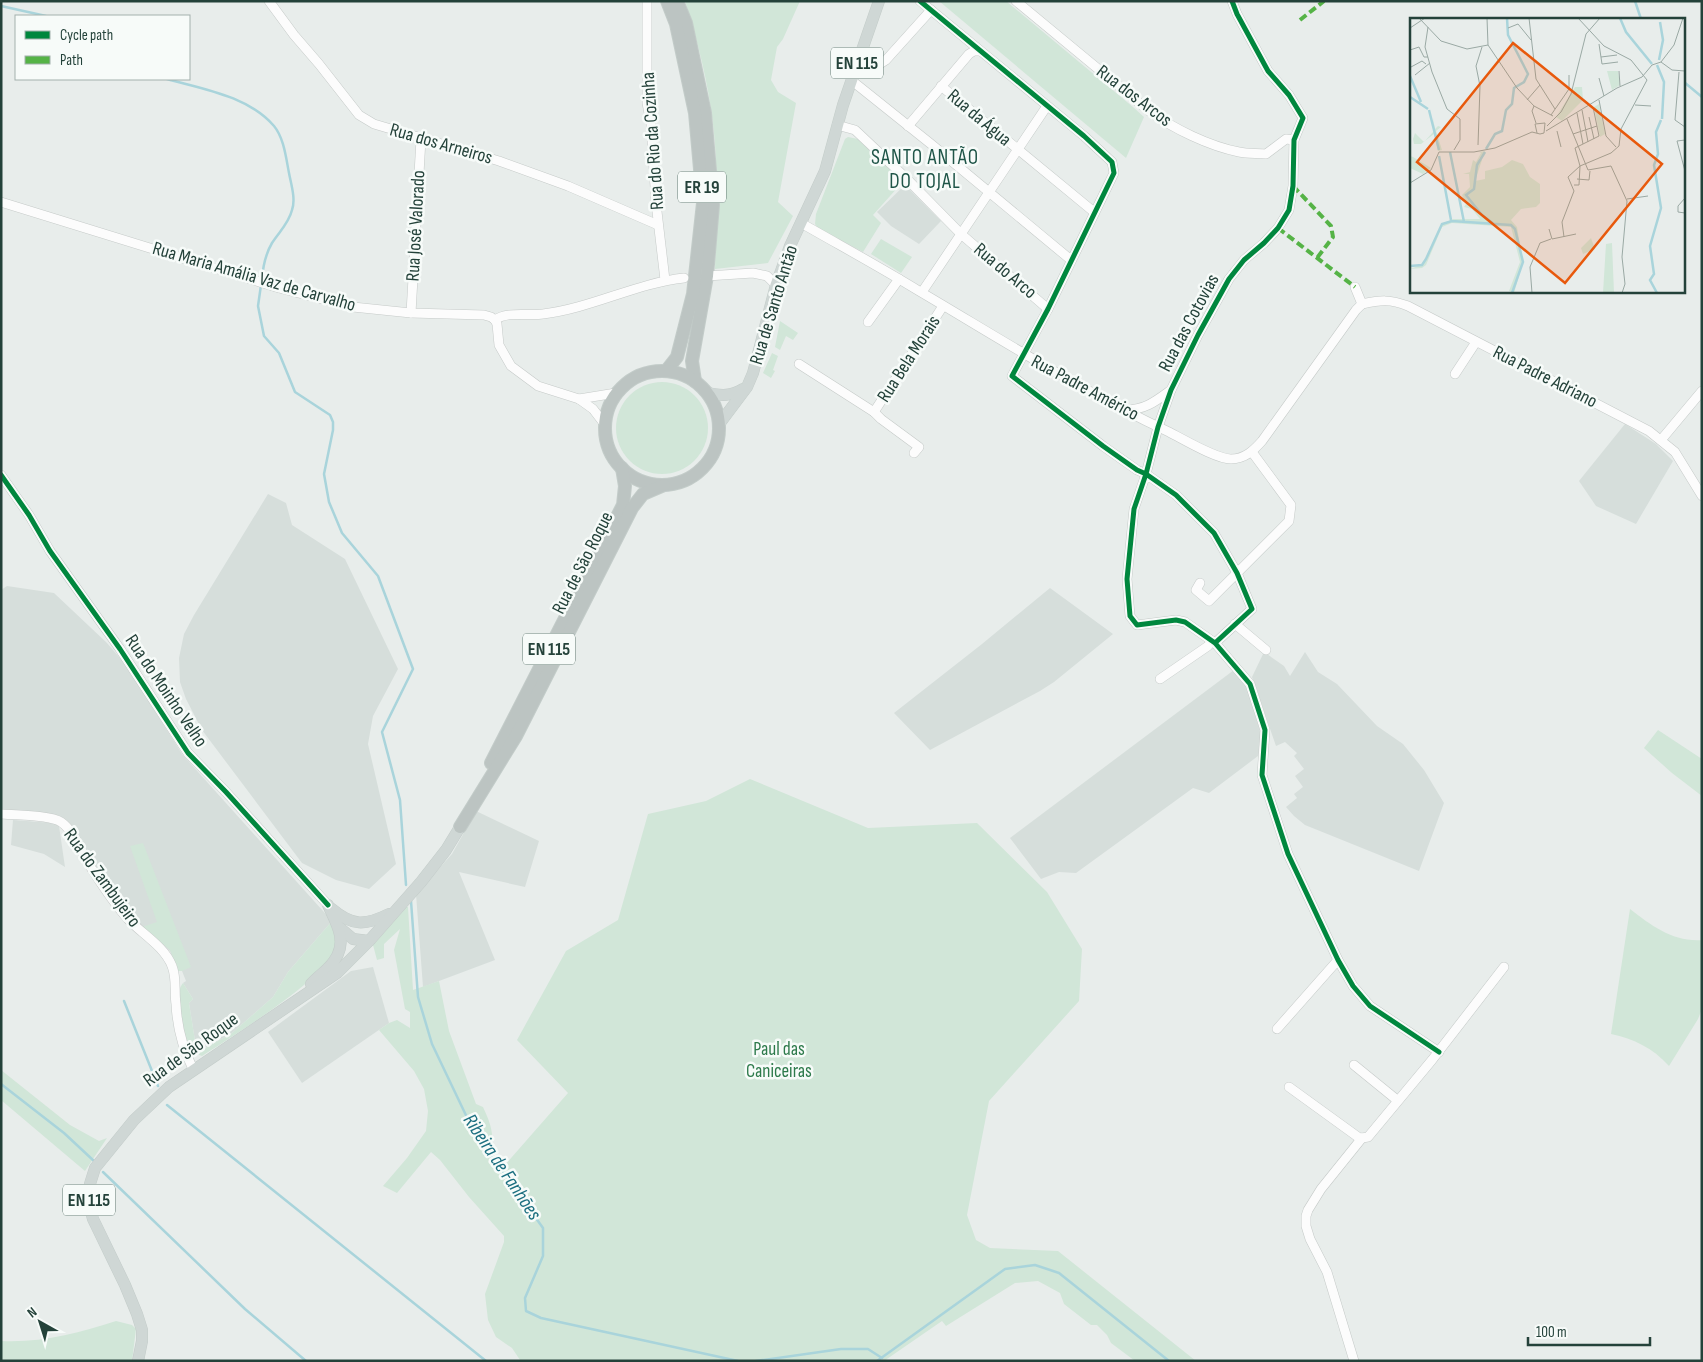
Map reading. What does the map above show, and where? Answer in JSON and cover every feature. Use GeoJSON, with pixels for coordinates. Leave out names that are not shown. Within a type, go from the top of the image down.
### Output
{"type":"FeatureCollection","features":[{"type":"Feature","properties":{"kind":"highway","name":"ER 19"},"geometry":{"type":"LineString","coordinates":[[666,370],[677,356],[693,294],[703,203],[695,113],[676,24],[667,1]]}},
{"type":"Feature","properties":{"kind":"highway","name":"ER 19"},"geometry":{"type":"LineString","coordinates":[[677,1],[686,22],[705,113],[714,205],[707,276],[692,362],[695,381]]}},
{"type":"Feature","properties":{"kind":"highway"},"geometry":{"type":"LineString","coordinates":[[666,370],[681,374],[695,381],[708,393],[716,408],[720,423],[717,444],[710,460],[697,473],[681,482],[664,485],[648,483],[634,478],[622,468],[610,452],[605,433],[607,414],[616,393],[628,382],[646,373],[666,370]]}},
{"type":"Feature","properties":{"kind":"highway","name":"Rua de São Roque"},"geometry":{"type":"LineString","coordinates":[[460,827],[623,505],[625,486],[622,468]]}},
{"type":"Feature","properties":{"kind":"highway","name":"Rua de São Roque"},"geometry":{"type":"LineString","coordinates":[[460,827],[516,736],[632,508],[643,494],[664,485]]}},
{"type":"Feature","properties":{"kind":"main road","name":"EN 115"},"geometry":{"type":"LineString","coordinates":[[801,223],[825,172],[837,124],[879,1]]}},
{"type":"Feature","properties":{"kind":"main road","name":"Rua de Santo Antão"},"geometry":{"type":"LineString","coordinates":[[747,386],[755,366],[785,257],[801,223]]}},
{"type":"Feature","properties":{"kind":"main road","name":"EN 115"},"geometry":{"type":"LineString","coordinates":[[720,423],[747,386]]}},
{"type":"Feature","properties":{"kind":"main road"},"geometry":{"type":"LineString","coordinates":[[708,393],[721,396],[734,395],[747,386]]}},
{"type":"Feature","properties":{"kind":"main road","name":"Rua de São Roque"},"geometry":{"type":"LineString","coordinates":[[138,1361],[142,1330],[137,1314],[125,1285],[92,1219],[89,1204],[90,1184],[95,1168],[134,1120],[169,1087],[337,973],[369,942],[421,882],[446,850],[460,827]]}},
{"type":"Feature","properties":{"kind":"main road"},"geometry":{"type":"LineString","coordinates":[[328,905],[342,918],[351,922],[363,923],[378,920],[395,910]]}},
{"type":"Feature","properties":{"kind":"main road"},"geometry":{"type":"LineString","coordinates":[[328,905],[340,928],[354,939],[369,942]]}},
{"type":"Feature","properties":{"kind":"main road"},"geometry":{"type":"LineString","coordinates":[[304,994],[312,982],[334,962],[341,948],[340,928]]}},
{"type":"Feature","properties":{"kind":"street","name":"Rua dos Arneiros"},"geometry":{"type":"LineString","coordinates":[[269,1],[359,115],[374,124],[499,161],[559,182],[658,225]]}},
{"type":"Feature","properties":{"kind":"street","name":"Rua do Rio da Cozinha"},"geometry":{"type":"LineString","coordinates":[[647,1],[647,103],[651,124],[658,225],[665,280]]}},
{"type":"Feature","properties":{"kind":"street"},"geometry":{"type":"LineString","coordinates":[[920,1],[1110,159],[1114,166],[1114,173],[1048,309],[1025,356],[1012,376],[1103,446],[1176,495],[1214,534],[1237,573],[1252,609],[1208,646],[1160,679]]}},
{"type":"Feature","properties":{"kind":"street","name":"Rua dos Arcos"},"geometry":{"type":"LineString","coordinates":[[1016,1],[1149,111],[1165,122],[1203,140],[1238,152],[1266,154],[1286,139],[1294,140]]}},
{"type":"Feature","properties":{"kind":"street","name":"Rua das Cotovias"},"geometry":{"type":"LineString","coordinates":[[1213,642],[1184,622],[1176,620],[1137,625],[1130,616],[1127,579],[1134,509],[1171,390],[1228,279],[1244,260],[1278,228],[1289,210],[1294,140],[1303,118],[1289,95],[1268,71],[1232,1]]}},
{"type":"Feature","properties":{"kind":"street"},"geometry":{"type":"LineString","coordinates":[[872,69],[886,60],[931,10]]}},
{"type":"Feature","properties":{"kind":"street"},"geometry":{"type":"LineString","coordinates":[[908,126],[969,54],[974,51],[980,51]]}},
{"type":"Feature","properties":{"kind":"street"},"geometry":{"type":"LineString","coordinates":[[851,80],[1071,260]]}},
{"type":"Feature","properties":{"kind":"street","name":"Rua da Água"},"geometry":{"type":"LineString","coordinates":[[941,86],[1094,212]]}},
{"type":"Feature","properties":{"kind":"street"},"geometry":{"type":"LineString","coordinates":[[922,292],[1047,106]]}},
{"type":"Feature","properties":{"kind":"street","name":"Rua do Arco"},"geometry":{"type":"LineString","coordinates":[[837,124],[855,130],[961,234],[1048,309]]}},
{"type":"Feature","properties":{"kind":"street","name":"Rua José Valorado"},"geometry":{"type":"LineString","coordinates":[[411,313],[420,138]]}},
{"type":"Feature","properties":{"kind":"street","name":"Rua Maria Amália Vaz de Carvalho"},"geometry":{"type":"LineString","coordinates":[[1,202],[279,288],[353,307],[411,313],[484,315],[495,320],[504,316],[544,314],[595,303],[665,280],[684,278]]}},
{"type":"Feature","properties":{"kind":"street","name":"Rua Padre Américo"},"geometry":{"type":"LineString","coordinates":[[801,223],[922,292],[1025,356],[1148,422],[1219,456],[1230,459],[1242,457],[1252,452]]}},
{"type":"Feature","properties":{"kind":"street"},"geometry":{"type":"LineString","coordinates":[[707,276],[753,273],[767,276],[776,285]]}},
{"type":"Feature","properties":{"kind":"street"},"geometry":{"type":"LineString","coordinates":[[868,322],[899,279]]}},
{"type":"Feature","properties":{"kind":"street"},"geometry":{"type":"LineString","coordinates":[[1200,583],[1196,590],[1209,600],[1290,521],[1291,505],[1252,452],[1362,304],[1355,287]]}},
{"type":"Feature","properties":{"kind":"street","name":"Rua Padre Adriano"},"geometry":{"type":"LineString","coordinates":[[1362,304],[1382,300],[1408,306],[1649,430],[1675,452],[1702,496]]}},
{"type":"Feature","properties":{"kind":"street","name":"Rua Bela Morais"},"geometry":{"type":"LineString","coordinates":[[874,412],[943,306]]}},
{"type":"Feature","properties":{"kind":"street"},"geometry":{"type":"LineString","coordinates":[[495,320],[499,346],[511,366],[538,386],[579,399],[593,409],[606,426]]}},
{"type":"Feature","properties":{"kind":"street"},"geometry":{"type":"LineString","coordinates":[[1455,374],[1476,342]]}},
{"type":"Feature","properties":{"kind":"street"},"geometry":{"type":"LineString","coordinates":[[799,364],[874,412],[919,447],[914,452]]}},
{"type":"Feature","properties":{"kind":"street","name":"Rua das Cotovias"},"geometry":{"type":"LineString","coordinates":[[1125,410],[1135,410],[1151,404],[1171,390]]}},
{"type":"Feature","properties":{"kind":"street"},"geometry":{"type":"LineString","coordinates":[[1661,440],[1702,391]]}},
{"type":"Feature","properties":{"kind":"street"},"geometry":{"type":"LineString","coordinates":[[579,399],[616,393]]}},
{"type":"Feature","properties":{"kind":"street"},"geometry":{"type":"LineString","coordinates":[[1148,422],[1151,404]]}},
{"type":"Feature","properties":{"kind":"street","name":"Rua do Moinho Velho"},"geometry":{"type":"LineString","coordinates":[[1,476],[29,515],[50,551],[134,670],[188,753],[226,792],[328,905]]}},
{"type":"Feature","properties":{"kind":"street"},"geometry":{"type":"LineString","coordinates":[[1235,624],[1266,650]]}},
{"type":"Feature","properties":{"kind":"street"},"geometry":{"type":"LineString","coordinates":[[1213,642],[1250,684],[1265,730],[1262,776],[1288,854],[1352,986],[1370,1006],[1439,1052]]}},
{"type":"Feature","properties":{"kind":"street","name":"Rua do Zambujeiro"},"geometry":{"type":"LineString","coordinates":[[1,814],[52,818],[61,822],[70,832],[89,864],[127,918],[163,952],[172,965],[176,983],[175,997],[181,1034],[193,1069]]}},
{"type":"Feature","properties":{"kind":"street"},"geometry":{"type":"LineString","coordinates":[[1277,1029],[1338,960]]}},
{"type":"Feature","properties":{"kind":"street"},"geometry":{"type":"LineString","coordinates":[[1289,1087],[1360,1138],[1368,1137],[1439,1052],[1504,968]]}},
{"type":"Feature","properties":{"kind":"street"},"geometry":{"type":"LineString","coordinates":[[1354,1066],[1397,1100]]}},
{"type":"Feature","properties":{"kind":"street"},"geometry":{"type":"LineString","coordinates":[[1354,1361],[1333,1298],[1327,1272],[1310,1239],[1306,1226],[1306,1216],[1321,1189],[1360,1138]]}},
{"type":"Feature","properties":{"kind":"shaded area"},"geometry":{"type":"Polygon","coordinates":[[[905,185],[941,221],[919,244],[891,226],[877,212],[905,185]]]}},
{"type":"Feature","properties":{"kind":"shaded area"},"geometry":{"type":"Polygon","coordinates":[[[1625,424],[1656,444],[1673,461],[1636,524],[1596,506],[1579,481],[1625,424]]]}},
{"type":"Feature","properties":{"kind":"shaded area"},"geometry":{"type":"Polygon","coordinates":[[[268,494],[286,503],[292,525],[345,559],[398,669],[373,716],[368,744],[396,864],[369,889],[336,880],[302,863],[202,730],[186,699],[180,682],[179,658],[184,634],[268,494]]]}},
{"type":"Feature","properties":{"kind":"shaded area"},"geometry":{"type":"Polygon","coordinates":[[[7,586],[54,593],[107,643],[126,665],[182,754],[332,921],[288,972],[273,997],[232,1033],[200,1051],[196,1047],[189,1003],[193,999],[183,983],[186,981],[182,971],[178,971],[170,951],[142,927],[94,864],[65,821],[54,814],[1,811],[1,590],[7,586]]]}},
{"type":"Feature","properties":{"kind":"shaded area"},"geometry":{"type":"Polygon","coordinates":[[[1050,588],[1113,634],[1054,682],[1040,691],[930,750],[894,713],[1050,588]]]}},
{"type":"Feature","properties":{"kind":"shaded area"},"geometry":{"type":"Polygon","coordinates":[[[1264,652],[1284,666],[1290,676],[1305,652],[1318,672],[1337,684],[1377,726],[1403,744],[1424,770],[1444,803],[1419,871],[1305,825],[1286,807],[1297,798],[1294,794],[1303,787],[1295,776],[1304,769],[1294,756],[1297,753],[1285,742],[1276,746],[1252,677],[1264,652]]]}},
{"type":"Feature","properties":{"kind":"shaded area"},"geometry":{"type":"Polygon","coordinates":[[[1234,670],[1247,687],[1258,719],[1261,738],[1258,756],[1209,793],[1193,788],[1076,873],[1059,872],[1041,879],[1010,838],[1234,670]]]}},
{"type":"Feature","properties":{"kind":"shaded area"},"geometry":{"type":"Polygon","coordinates":[[[476,811],[539,841],[525,887],[459,872],[495,960],[423,987],[416,894],[452,854],[476,811]]]}},
{"type":"Feature","properties":{"kind":"shaded area"},"geometry":{"type":"Polygon","coordinates":[[[13,820],[53,823],[59,826],[65,867],[44,854],[11,845],[13,820]]]}},
{"type":"Feature","properties":{"kind":"shaded area"},"geometry":{"type":"Polygon","coordinates":[[[373,967],[389,1023],[302,1083],[268,1032],[351,971],[373,967]]]}},
{"type":"Feature","properties":{"kind":"green space"},"geometry":{"type":"Polygon","coordinates":[[[685,1],[800,1],[783,39],[777,47],[771,80],[778,92],[796,103],[778,202],[793,216],[768,263],[715,269],[717,178],[713,124],[702,62],[685,1]]]}},
{"type":"Feature","properties":{"kind":"green space"},"geometry":{"type":"Polygon","coordinates":[[[939,1],[1006,1],[1133,107],[1144,117],[1126,158],[939,1]]]}},
{"type":"Feature","properties":{"kind":"green space"},"geometry":{"type":"Polygon","coordinates":[[[848,137],[858,139],[900,180],[899,186],[873,215],[881,223],[863,252],[818,228],[815,224],[816,214],[845,139],[848,137]]]}},
{"type":"Feature","properties":{"kind":"green space"},"geometry":{"type":"Polygon","coordinates":[[[881,239],[912,257],[901,273],[871,254],[881,239]]]}},
{"type":"Feature","properties":{"kind":"green space"},"geometry":{"type":"Polygon","coordinates":[[[780,321],[798,333],[793,340],[786,336],[780,350],[775,347],[780,321]]]}},
{"type":"Feature","properties":{"kind":"green space"},"geometry":{"type":"Polygon","coordinates":[[[772,353],[778,356],[773,370],[775,371],[771,378],[763,373],[772,353]]]}},
{"type":"Feature","properties":{"kind":"green space"},"geometry":{"type":"Polygon","coordinates":[[[662,382],[680,386],[694,396],[704,410],[708,428],[704,446],[694,460],[680,470],[662,474],[644,470],[630,460],[620,446],[616,428],[620,410],[630,396],[644,386],[662,382]]]}},
{"type":"Feature","properties":{"kind":"green space"},"geometry":{"type":"Polygon","coordinates":[[[1658,730],[1702,759],[1702,796],[1644,748],[1658,730]]]}},
{"type":"Feature","properties":{"kind":"green space","name":"Paul das Caniceiras"},"geometry":{"type":"Polygon","coordinates":[[[750,779],[868,828],[977,823],[1047,892],[1082,949],[1079,1001],[989,1101],[967,1215],[976,1240],[990,1248],[1058,1251],[1196,1361],[1135,1361],[1111,1343],[1107,1335],[1097,1325],[1091,1325],[1064,1304],[1060,1293],[1038,1281],[1015,1283],[946,1326],[942,1321],[884,1361],[522,1361],[512,1348],[496,1337],[488,1320],[485,1294],[504,1242],[504,1236],[469,1197],[440,1160],[431,1152],[397,1193],[383,1186],[407,1158],[426,1131],[428,1111],[424,1089],[414,1071],[379,1030],[397,1020],[410,1028],[410,1012],[405,1009],[394,950],[400,929],[384,944],[384,958],[377,960],[373,945],[408,907],[413,990],[439,981],[449,1031],[476,1104],[483,1107],[490,1124],[493,1140],[492,1153],[505,1165],[568,1093],[517,1040],[566,951],[618,920],[648,814],[706,801],[750,779]]]}},
{"type":"Feature","properties":{"kind":"green space"},"geometry":{"type":"Polygon","coordinates":[[[143,843],[191,967],[182,971],[178,971],[170,950],[142,927],[157,922],[130,846],[143,843]]]}},
{"type":"Feature","properties":{"kind":"green space"},"geometry":{"type":"Polygon","coordinates":[[[1630,909],[1655,927],[1672,936],[1702,940],[1702,1009],[1698,1019],[1669,1066],[1643,1045],[1611,1034],[1630,909]]]}},
{"type":"Feature","properties":{"kind":"green space"},"geometry":{"type":"Polygon","coordinates":[[[332,921],[336,936],[334,951],[327,963],[313,977],[254,1022],[202,1056],[195,1052],[189,1045],[180,1023],[178,1000],[183,983],[193,999],[189,1003],[196,1047],[200,1051],[232,1033],[273,997],[288,972],[332,921]]]}},
{"type":"Feature","properties":{"kind":"green space"},"geometry":{"type":"Polygon","coordinates":[[[1,1070],[70,1125],[99,1141],[107,1138],[85,1171],[1,1100],[1,1070]]]}},
{"type":"Feature","properties":{"kind":"green space"},"geometry":{"type":"Polygon","coordinates":[[[116,1321],[132,1325],[136,1329],[132,1361],[1,1361],[1,1341],[45,1339],[116,1321]]]}},
{"type":"Feature","properties":{"kind":"waterway"},"geometry":{"type":"LineString","coordinates":[[1635,1],[1641,18]]}},
{"type":"Feature","properties":{"kind":"waterway","name":"Ribeira de Fanhões"},"geometry":{"type":"LineString","coordinates":[[1,6],[42,15]]}},
{"type":"Feature","properties":{"kind":"waterway","name":"Ribeira de Fanhões"},"geometry":{"type":"LineString","coordinates":[[171,80],[210,90],[251,107],[274,126],[280,136],[292,187],[293,206],[289,219],[268,252],[262,279]]}},
{"type":"Feature","properties":{"kind":"waterway"},"geometry":{"type":"LineString","coordinates":[[1686,84],[1702,97]]}},
{"type":"Feature","properties":{"kind":"waterway","name":"Ribeira de Fanhões"},"geometry":{"type":"LineString","coordinates":[[261,285],[258,306],[264,336],[279,353],[295,392],[330,415],[333,422],[324,474],[329,502],[342,533],[378,576],[413,669],[382,732],[400,800],[406,885]]}},
{"type":"Feature","properties":{"kind":"waterway","name":"Ribeira de Fanhões"},"geometry":{"type":"LineString","coordinates":[[411,901],[418,997],[432,1044],[473,1130],[543,1228],[543,1256],[525,1298],[526,1311],[541,1318],[738,1361]]}},
{"type":"Feature","properties":{"kind":"waterway"},"geometry":{"type":"LineString","coordinates":[[124,1001],[158,1086]]}},
{"type":"Feature","properties":{"kind":"waterway"},"geometry":{"type":"LineString","coordinates":[[1,1084],[64,1133],[94,1161]]}},
{"type":"Feature","properties":{"kind":"waterway"},"geometry":{"type":"LineString","coordinates":[[167,1105],[486,1361]]}},
{"type":"Feature","properties":{"kind":"waterway"},"geometry":{"type":"LineString","coordinates":[[103,1172],[245,1309],[306,1361]]}},
{"type":"Feature","properties":{"kind":"waterway","name":"Ribeira de Fanhões"},"geometry":{"type":"LineString","coordinates":[[877,1361],[1005,1269],[1035,1265],[1059,1273],[1169,1361]]}},
{"type":"Feature","properties":{"kind":"waterway","name":"Ribeira de Fanhões"},"geometry":{"type":"LineString","coordinates":[[756,1361],[841,1349],[868,1349],[882,1358]]}},
{"type":"Feature","properties":{"kind":"marked path"},"geometry":{"type":"LineString","coordinates":[[1300,20],[1324,1]]}},
{"type":"Feature","properties":{"kind":"marked path"},"geometry":{"type":"LineString","coordinates":[[1293,186],[1331,226],[1333,237],[1317,258]]}},
{"type":"Feature","properties":{"kind":"marked path"},"geometry":{"type":"LineString","coordinates":[[1278,228],[1355,287]]}},
{"type":"Feature","properties":{"kind":"cycle path"},"geometry":{"type":"LineString","coordinates":[[920,1],[1084,136],[1112,162],[1114,173],[1048,309],[1012,376],[1103,446],[1137,470],[1146,474],[1158,427],[1171,390],[1198,335],[1229,279],[1244,260],[1278,228],[1289,210],[1293,186],[1294,140],[1303,118],[1289,95],[1268,71],[1232,1]]}},
{"type":"Feature","properties":{"kind":"cycle path"},"geometry":{"type":"LineString","coordinates":[[1215,643],[1252,609],[1237,573],[1214,533],[1176,495],[1146,474],[1134,509],[1127,579],[1130,616],[1137,625],[1176,620],[1185,622],[1215,643],[1250,684],[1265,730],[1262,775],[1288,854],[1338,960],[1353,986],[1370,1006],[1439,1052]]}},
{"type":"Feature","properties":{"kind":"cycle path"},"geometry":{"type":"LineString","coordinates":[[1,475],[29,515],[50,551],[120,649],[188,753],[226,792],[328,905]]}},
{"type":"Feature","properties":{"kind":"district","name":"SANTO ANTÃO DO TOJAL"},"geometry":{"type":"Point","coordinates":[925,169]}}]}
